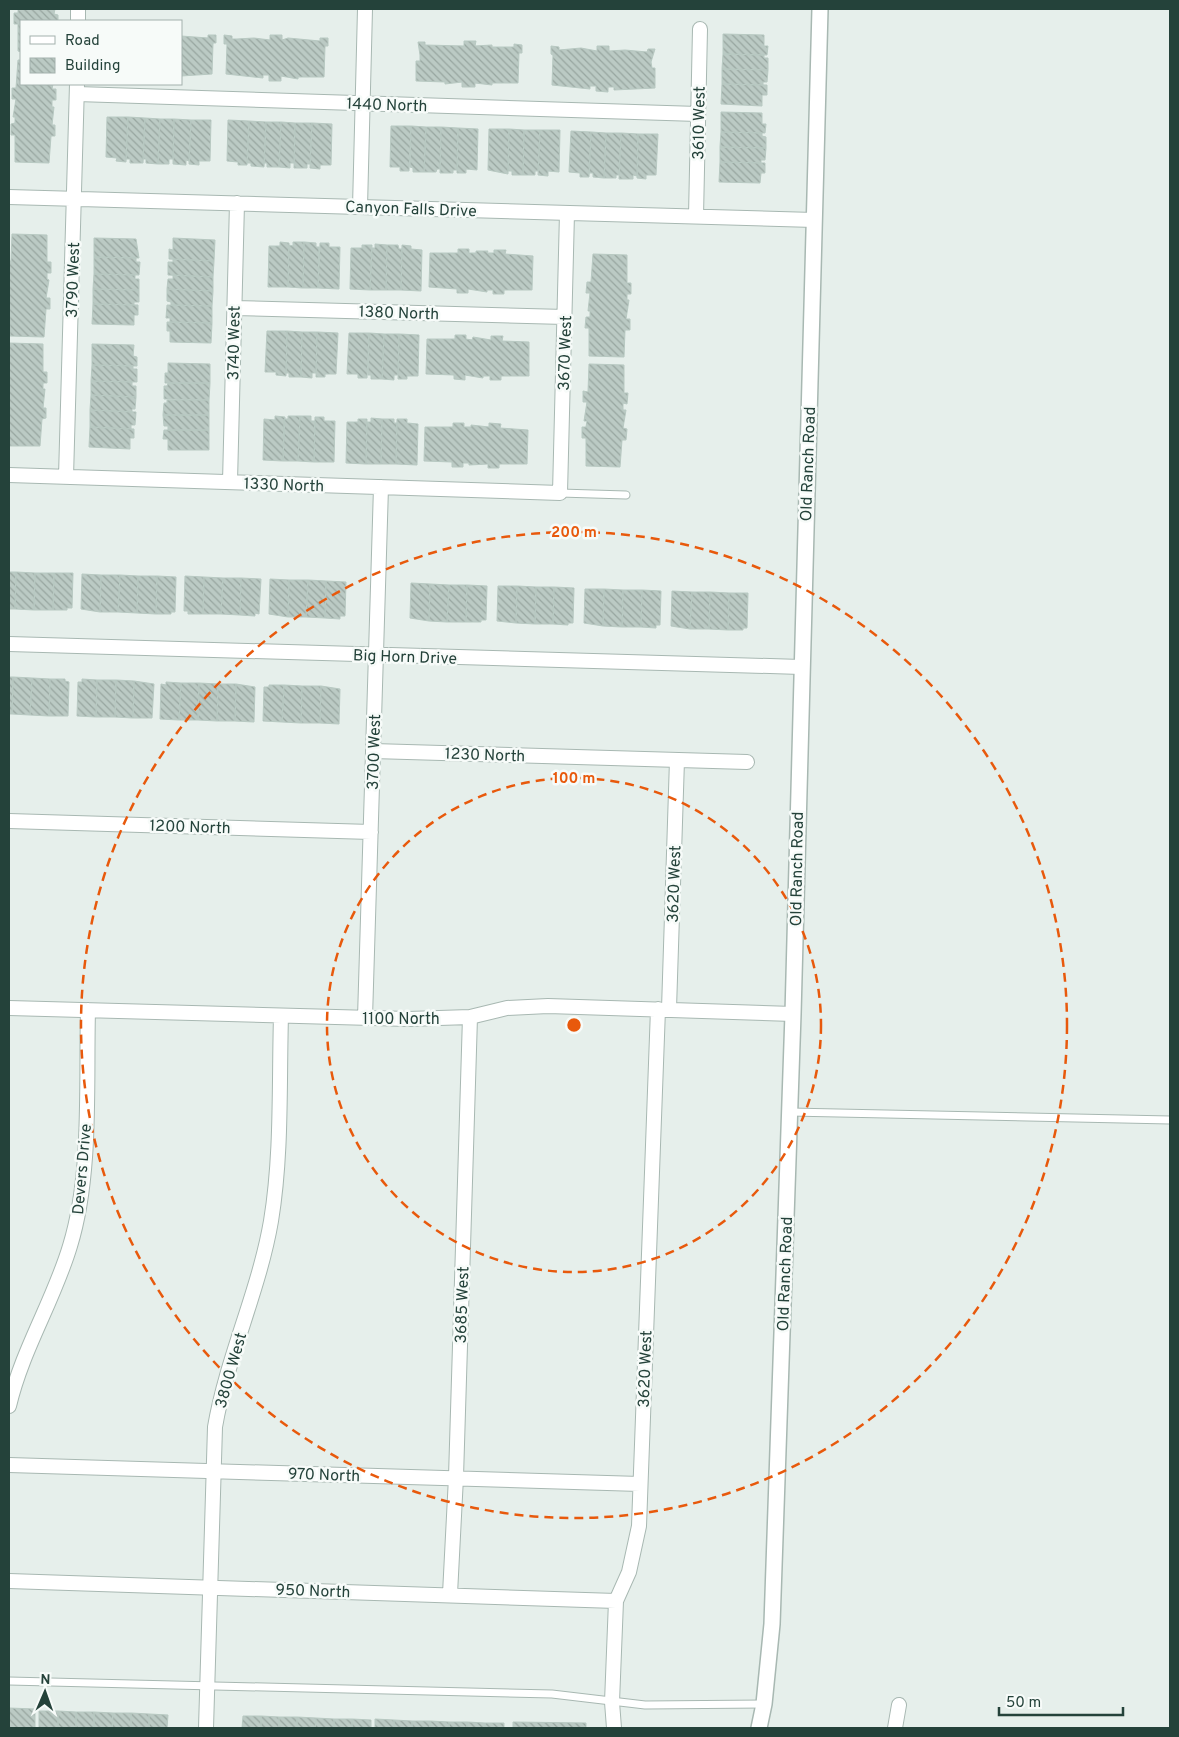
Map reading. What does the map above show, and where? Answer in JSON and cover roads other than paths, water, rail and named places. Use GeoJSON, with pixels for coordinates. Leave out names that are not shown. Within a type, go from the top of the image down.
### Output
{"type":"FeatureCollection","features":[{"type":"Feature","properties":{"kind":"street"},"geometry":{"type":"LineString","coordinates":[[360,207],[365,9]]}},
{"type":"Feature","properties":{"kind":"street","name":"Old Ranch Road"},"geometry":{"type":"LineString","coordinates":[[759,1728],[764,1704],[772,1624],[793,1014],[820,9]]}},
{"type":"Feature","properties":{"kind":"street","name":"3610 West"},"geometry":{"type":"LineString","coordinates":[[696,216],[700,29]]}},
{"type":"Feature","properties":{"kind":"street","name":"1440 North"},"geometry":{"type":"LineString","coordinates":[[77,89],[362,103],[698,114]]}},
{"type":"Feature","properties":{"kind":"street","name":"3790 West"},"geometry":{"type":"LineString","coordinates":[[66,477],[77,89]]}},
{"type":"Feature","properties":{"kind":"street","name":"Canyon Falls Drive"},"geometry":{"type":"LineString","coordinates":[[9,198],[814,220]]}},
{"type":"Feature","properties":{"kind":"street","name":"3740 West"},"geometry":{"type":"LineString","coordinates":[[230,482],[237,203]]}},
{"type":"Feature","properties":{"kind":"street","name":"3670 West"},"geometry":{"type":"LineString","coordinates":[[560,493],[567,213]]}},
{"type":"Feature","properties":{"kind":"street","name":"1380 North"},"geometry":{"type":"LineString","coordinates":[[234,308],[565,317]]}},
{"type":"Feature","properties":{"kind":"street","name":"1330 North"},"geometry":{"type":"LineString","coordinates":[[9,475],[560,493]]}},
{"type":"Feature","properties":{"kind":"street","name":"3700 West"},"geometry":{"type":"LineString","coordinates":[[365,1018],[381,487]]}},
{"type":"Feature","properties":{"kind":"street","name":"Big Horn Drive"},"geometry":{"type":"LineString","coordinates":[[9,644],[801,667]]}},
{"type":"Feature","properties":{"kind":"street","name":"1230 North"},"geometry":{"type":"LineString","coordinates":[[373,751],[747,762]]}},
{"type":"Feature","properties":{"kind":"street","name":"3620 West"},"geometry":{"type":"LineString","coordinates":[[614,1727],[612,1702],[616,1600],[628,1572],[639,1526],[677,760]]}},
{"type":"Feature","properties":{"kind":"street","name":"1200 North"},"geometry":{"type":"LineString","coordinates":[[9,821],[371,832]]}},
{"type":"Feature","properties":{"kind":"street","name":"1100 North"},"geometry":{"type":"LineString","coordinates":[[9,1008],[365,1018],[470,1017],[489,1011],[540,1006],[793,1014]]}},
{"type":"Feature","properties":{"kind":"street","name":"Devers Drive"},"geometry":{"type":"LineString","coordinates":[[9,1406],[19,1373],[63,1267],[76,1223],[83,1176],[88,1010]]}},
{"type":"Feature","properties":{"kind":"street","name":"3800 West"},"geometry":{"type":"LineString","coordinates":[[206,1728],[213,1449],[219,1406],[258,1275],[271,1221],[276,1164],[281,1016]]}},
{"type":"Feature","properties":{"kind":"street","name":"3685 West"},"geometry":{"type":"LineString","coordinates":[[450,1594],[456,1477],[470,1017]]}},
{"type":"Feature","properties":{"kind":"street","name":"970 North"},"geometry":{"type":"LineString","coordinates":[[9,1465],[640,1484]]}},
{"type":"Feature","properties":{"kind":"street","name":"950 North"},"geometry":{"type":"LineString","coordinates":[[9,1581],[616,1600]]}},
{"type":"Feature","properties":{"kind":"street"},"geometry":{"type":"LineString","coordinates":[[895,1728],[899,1705]]}},
{"type":"Feature","properties":{"kind":"lane"},"geometry":{"type":"LineString","coordinates":[[560,493],[626,495]]}},
{"type":"Feature","properties":{"kind":"lane"},"geometry":{"type":"LineString","coordinates":[[790,1112],[1170,1120]]}},
{"type":"Feature","properties":{"kind":"lane"},"geometry":{"type":"LineString","coordinates":[[9,1681],[552,1694],[645,1705],[764,1704]]}}]}
